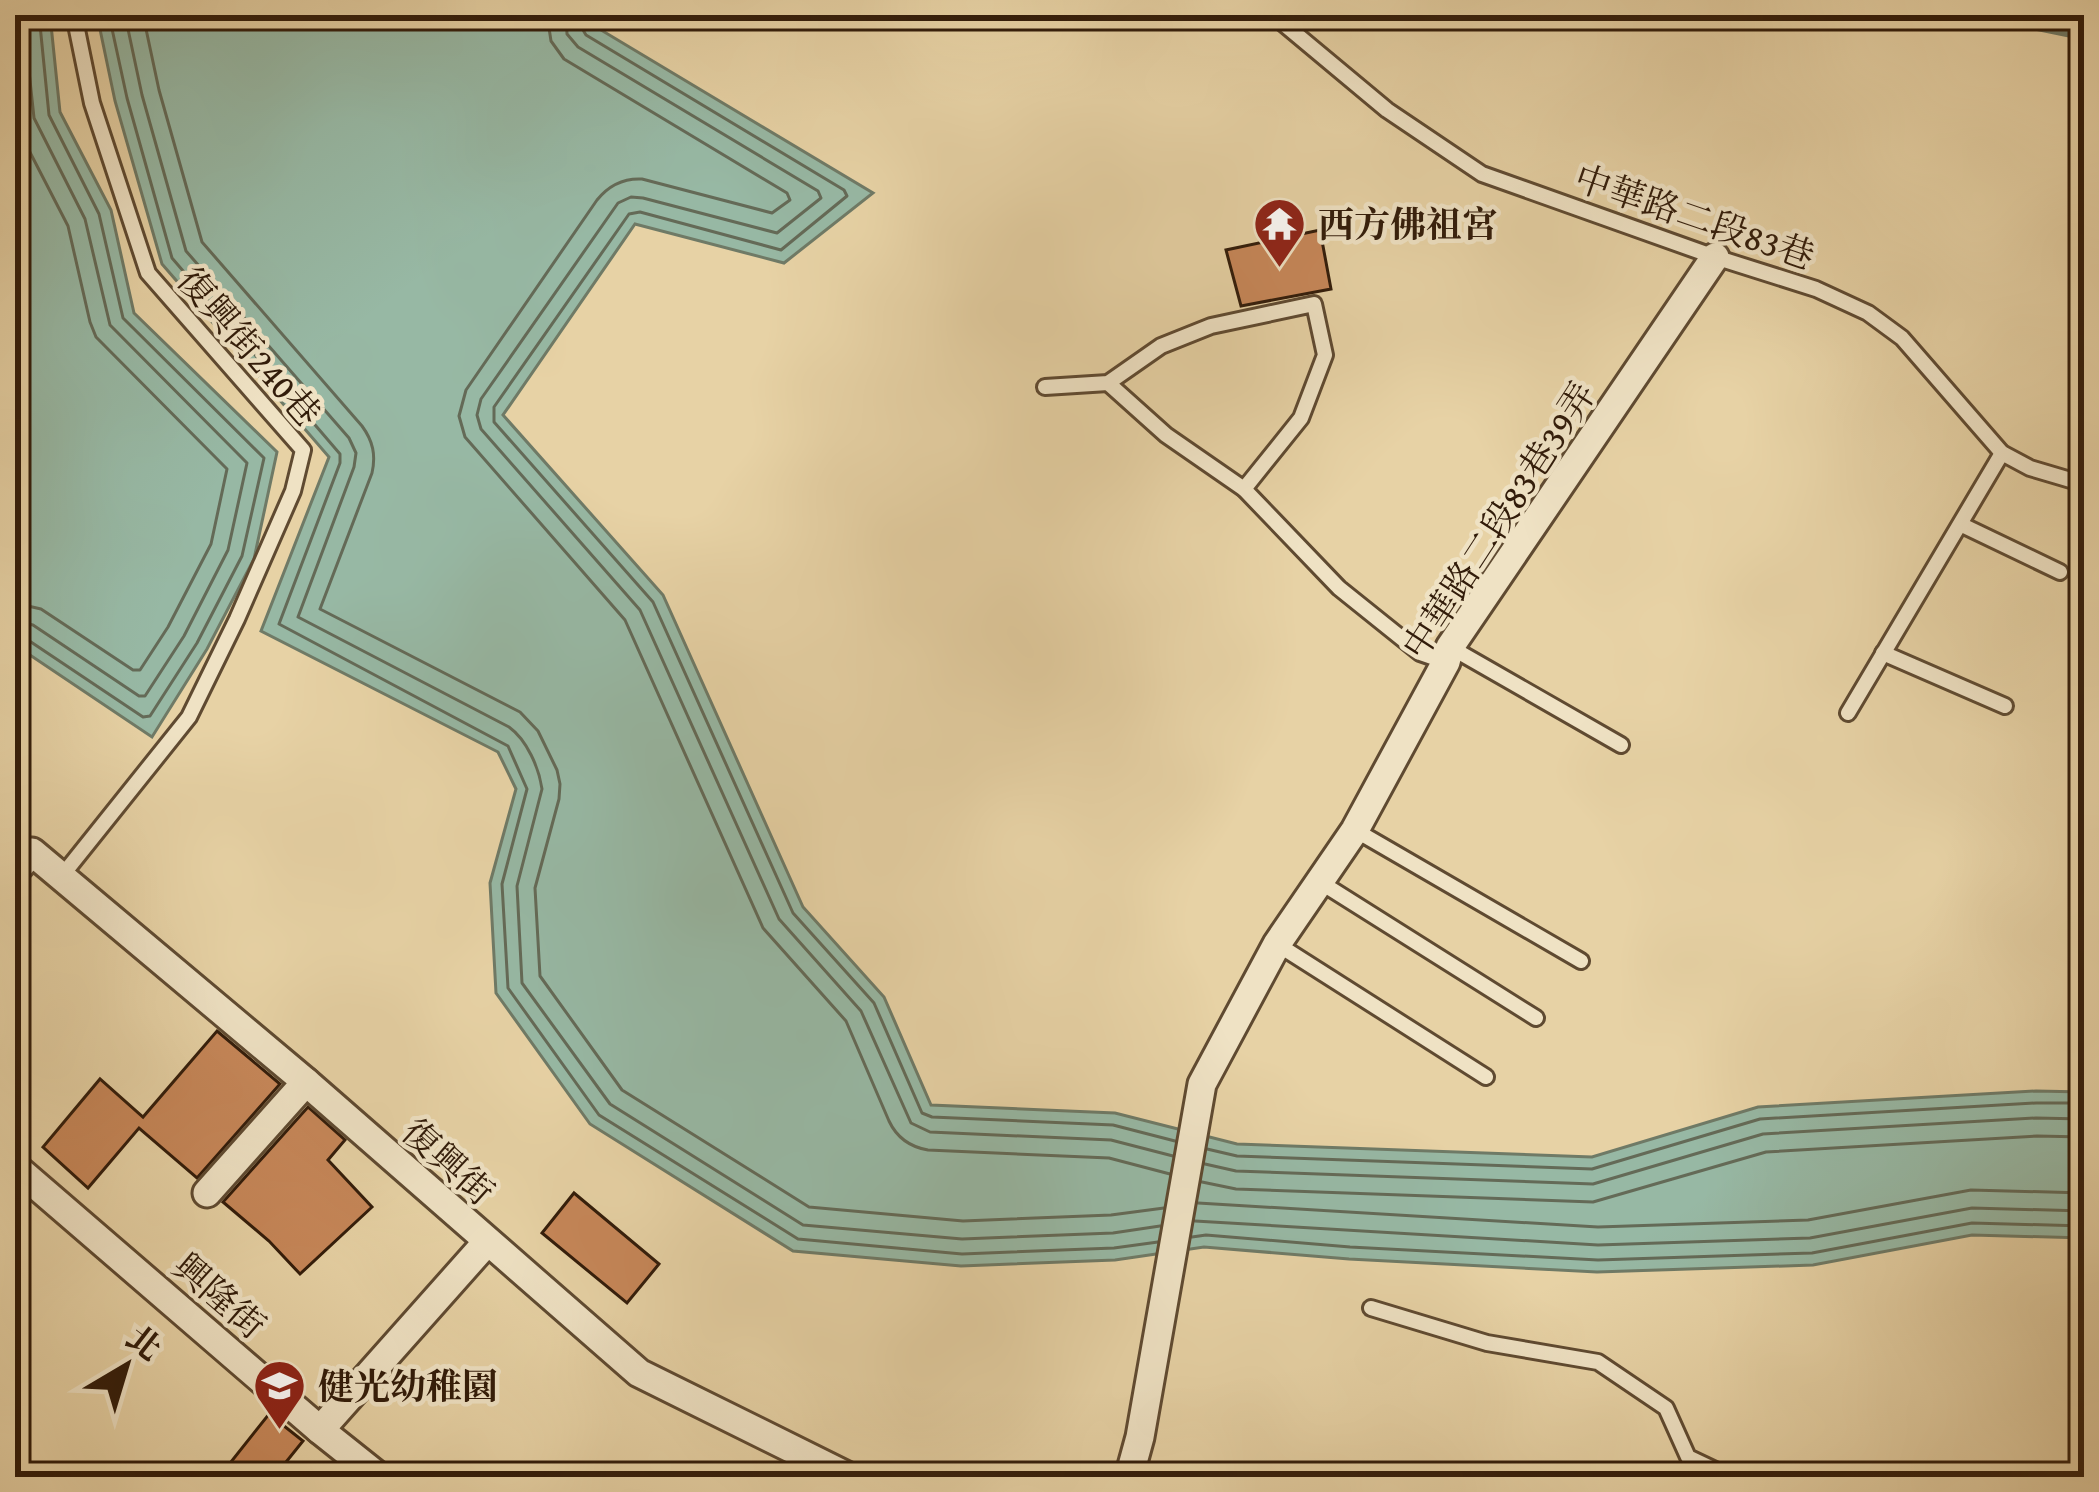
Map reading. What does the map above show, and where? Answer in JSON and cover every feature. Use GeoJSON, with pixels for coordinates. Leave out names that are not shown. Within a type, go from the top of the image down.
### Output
{"type":"FeatureCollection","features":[{"type":"Feature","properties":{"kind":"street","name":"中華路二段83巷39弄"},"geometry":{"type":"LineString","coordinates":[[1129,1477],[1202,1084],[1277,944],[1355,830],[1448,654],[1715,257]]}},
{"type":"Feature","properties":{"kind":"street","name":"復興街"},"geometry":{"type":"LineString","coordinates":[[23,862],[62,877],[639,1373],[849,1477]]}},
{"type":"Feature","properties":{"kind":"street"},"geometry":{"type":"LineString","coordinates":[[206,1193],[306,1082]]}},
{"type":"Feature","properties":{"kind":"street","name":"興隆街"},"geometry":{"type":"LineString","coordinates":[[15,1167],[379,1477]]}},
{"type":"Feature","properties":{"kind":"street"},"geometry":{"type":"LineString","coordinates":[[320,1430],[487,1242]]}},
{"type":"Feature","properties":{"kind":"lane","name":"復興街240巷"},"geometry":{"type":"LineString","coordinates":[[62,877],[189,717],[283,515],[303,450],[148,273],[92,103],[74,15]]}},
{"type":"Feature","properties":{"kind":"lane","name":"中華路二段83巷"},"geometry":{"type":"LineString","coordinates":[[1273,15],[1387,110],[1482,174],[1816,289],[1868,313],[1902,338],[2002,453],[2030,468],[2084,484]]}},
{"type":"Feature","properties":{"kind":"lane"},"geometry":{"type":"LineString","coordinates":[[1045,387],[1108,383],[1161,346],[1210,326],[1314,304],[1325,355],[1301,418],[1244,489]]}},
{"type":"Feature","properties":{"kind":"lane"},"geometry":{"type":"LineString","coordinates":[[1108,383],[1166,435],[1244,489],[1339,588],[1420,652],[1448,654],[1621,745]]}},
{"type":"Feature","properties":{"kind":"lane"},"geometry":{"type":"LineString","coordinates":[[1847,713],[2002,453]]}},
{"type":"Feature","properties":{"kind":"lane"},"geometry":{"type":"LineString","coordinates":[[1962,525],[2060,572]]}},
{"type":"Feature","properties":{"kind":"lane"},"geometry":{"type":"LineString","coordinates":[[1883,653],[2005,706]]}},
{"type":"Feature","properties":{"kind":"lane"},"geometry":{"type":"LineString","coordinates":[[1355,830],[1581,961]]}},
{"type":"Feature","properties":{"kind":"lane"},"geometry":{"type":"LineString","coordinates":[[1320,882],[1535,1018]]}},
{"type":"Feature","properties":{"kind":"lane"},"geometry":{"type":"LineString","coordinates":[[1277,944],[1486,1076]]}},
{"type":"Feature","properties":{"kind":"lane"},"geometry":{"type":"LineString","coordinates":[[1371,1308],[1487,1343],[1598,1362],[1666,1408],[1688,1457],[1730,1477]]}},
{"type":"Feature","properties":{"kind":"water"},"geometry":{"type":"Polygon","coordinates":[[[15,15],[50,15],[60,112],[111,210],[134,313],[277,452],[254,559],[207,649],[152,737],[15,645],[15,15]]]}},
{"type":"Feature","properties":{"kind":"water"},"geometry":{"type":"Polygon","coordinates":[[[97,15],[595,15],[591,24],[873,193],[784,263],[635,224],[503,415],[663,595],[803,907],[884,997],[931,1105],[1115,1113],[1237,1144],[1592,1157],[1758,1107],[2084,1092],[2084,1238],[1972,1235],[1813,1265],[1597,1272],[1204,1247],[1115,1260],[961,1266],[793,1251],[590,1124],[496,993],[490,883],[516,789],[498,752],[261,631],[329,457],[162,264],[115,101],[97,15]]]}},
{"type":"Feature","properties":{"kind":"building","name":"西方佛祖宮"},"geometry":{"type":"Polygon","coordinates":[[[1320,230],[1331,289],[1241,306],[1226,250],[1320,230]]]}},
{"type":"Feature","properties":{"kind":"building"},"geometry":{"type":"Polygon","coordinates":[[[217,1031],[280,1084],[197,1178],[139,1128],[88,1188],[43,1147],[100,1079],[143,1117],[217,1031]]]}},
{"type":"Feature","properties":{"kind":"building"},"geometry":{"type":"Polygon","coordinates":[[[308,1107],[345,1140],[328,1160],[372,1207],[300,1274],[223,1202],[308,1107]]]}},
{"type":"Feature","properties":{"kind":"building"},"geometry":{"type":"Polygon","coordinates":[[[574,1193],[659,1264],[627,1303],[542,1233],[574,1193]]]}},
{"type":"Feature","properties":{"kind":"building"},"geometry":{"type":"Polygon","coordinates":[[[269,1414],[303,1441],[274,1477],[219,1477],[269,1414]]]}},
{"type":"Feature","properties":{"kind":"waterway"},"geometry":{"type":"LineString","coordinates":[[1982,15],[2084,36]]}},
{"type":"Feature","properties":{"kind":"place","name":"西方佛祖宮"},"geometry":{"type":"Point","coordinates":[1279,269]}},
{"type":"Feature","properties":{"kind":"place","name":"健光幼稚園"},"geometry":{"type":"Point","coordinates":[279,1431]}}]}
